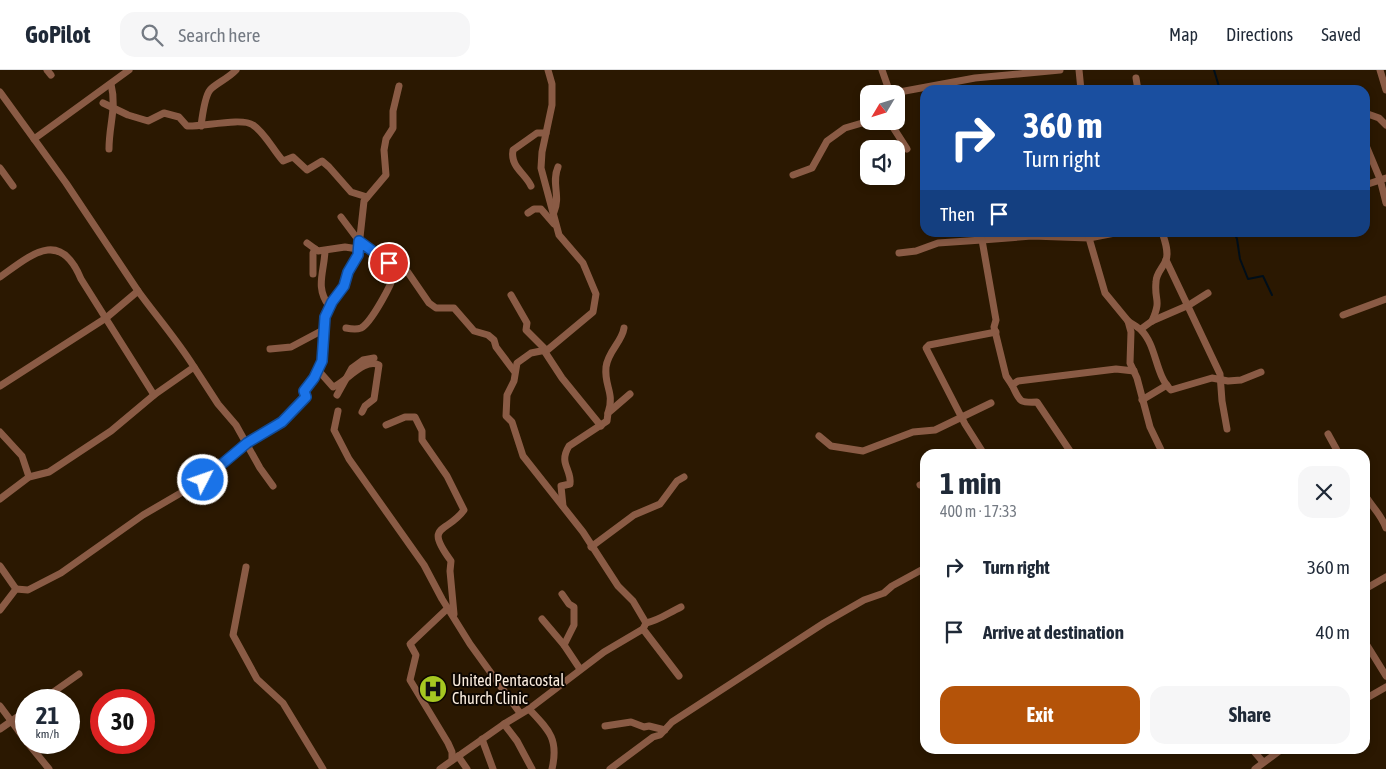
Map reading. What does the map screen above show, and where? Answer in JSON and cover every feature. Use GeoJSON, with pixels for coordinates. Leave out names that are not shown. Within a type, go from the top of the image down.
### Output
{"type":"FeatureCollection","features":[{"type":"Feature","properties":{"kind":"street"},"geometry":{"type":"LineString","coordinates":[[34,139],[129,70]]}},
{"type":"Feature","properties":{"kind":"street"},"geometry":{"type":"LineString","coordinates":[[201,126],[206,97],[211,89],[219,85],[236,70]]}},
{"type":"Feature","properties":{"kind":"street"},"geometry":{"type":"LineString","coordinates":[[548,70],[552,84],[552,104],[541,168],[554,212],[555,226]]}},
{"type":"Feature","properties":{"kind":"street"},"geometry":{"type":"LineString","coordinates":[[882,70],[888,90],[894,94],[920,90]]}},
{"type":"Feature","properties":{"kind":"street"},"geometry":{"type":"LineString","coordinates":[[973,70],[975,78]]}},
{"type":"Feature","properties":{"kind":"street"},"geometry":{"type":"LineString","coordinates":[[952,85],[975,78],[1060,70]]}},
{"type":"Feature","properties":{"kind":"street"},"geometry":{"type":"LineString","coordinates":[[1080,70],[1082,85]]}},
{"type":"Feature","properties":{"kind":"street"},"geometry":{"type":"LineString","coordinates":[[1380,70],[1386,90]]}},
{"type":"Feature","properties":{"kind":"street"},"geometry":{"type":"LineString","coordinates":[[1136,78],[1137,85]]}},
{"type":"Feature","properties":{"kind":"street"},"geometry":{"type":"LineString","coordinates":[[109,149],[108,137],[115,102],[111,84]]}},
{"type":"Feature","properties":{"kind":"street"},"geometry":{"type":"LineString","coordinates":[[16,589],[28,590],[61,573],[143,515],[203,480],[247,443],[282,422],[306,397],[304,391],[322,361],[323,330],[329,306],[344,286],[348,272],[358,255],[360,218],[367,197],[386,175],[384,150],[386,138],[394,128],[393,111],[399,86]]}},
{"type":"Feature","properties":{"kind":"street"},"geometry":{"type":"LineString","coordinates":[[0,92],[160,323],[177,340],[247,443],[260,468],[274,486]]}},
{"type":"Feature","properties":{"kind":"street"},"geometry":{"type":"LineString","coordinates":[[905,95],[920,93]]}},
{"type":"Feature","properties":{"kind":"street"},"geometry":{"type":"LineString","coordinates":[[103,103],[140,119],[153,120],[164,113],[179,117],[187,126],[239,121],[251,123],[283,161],[293,157],[307,170],[322,161],[329,166],[350,192],[367,197]]}},
{"type":"Feature","properties":{"kind":"street"},"geometry":{"type":"LineString","coordinates":[[1370,115],[1385,122]]}},
{"type":"Feature","properties":{"kind":"street"},"geometry":{"type":"LineString","coordinates":[[793,175],[812,168],[827,141],[845,128],[860,124]]}},
{"type":"Feature","properties":{"kind":"street"},"geometry":{"type":"LineString","coordinates":[[895,130],[907,149]]}},
{"type":"Feature","properties":{"kind":"street"},"geometry":{"type":"LineString","coordinates":[[532,186],[514,165],[513,150],[538,133],[546,133]]}},
{"type":"Feature","properties":{"kind":"street"},"geometry":{"type":"LineString","coordinates":[[1370,154],[1383,179],[1386,203]]}},
{"type":"Feature","properties":{"kind":"street"},"geometry":{"type":"LineString","coordinates":[[554,212],[557,194],[554,177],[558,167]]}},
{"type":"Feature","properties":{"kind":"street"},"geometry":{"type":"LineString","coordinates":[[0,168],[13,186]]}},
{"type":"Feature","properties":{"kind":"street"},"geometry":{"type":"LineString","coordinates":[[1370,183],[1383,179]]}},
{"type":"Feature","properties":{"kind":"street"},"geometry":{"type":"LineString","coordinates":[[528,213],[534,209],[541,209],[555,226],[559,235],[583,263],[596,294],[593,312],[546,350],[524,357],[517,363],[514,371],[514,381],[507,395],[506,416],[512,422],[523,456],[563,506],[618,586],[633,601],[645,626],[679,676]]}},
{"type":"Feature","properties":{"kind":"street"},"geometry":{"type":"LineString","coordinates":[[341,217],[358,245]]}},
{"type":"Feature","properties":{"kind":"street"},"geometry":{"type":"LineString","coordinates":[[981,237],[996,332],[1006,376],[1020,401],[1026,404],[1037,402],[1069,449]]}},
{"type":"Feature","properties":{"kind":"street"},"geometry":{"type":"LineString","coordinates":[[899,253],[916,251],[938,243],[1020,237]]}},
{"type":"Feature","properties":{"kind":"street"},"geometry":{"type":"LineString","coordinates":[[1089,237],[1105,293],[1128,321],[1141,330],[1171,390],[1212,378],[1241,380],[1261,372]]}},
{"type":"Feature","properties":{"kind":"street"},"geometry":{"type":"LineString","coordinates":[[1152,321],[1159,305],[1156,282],[1158,272],[1166,260],[1167,251],[1163,237]]}},
{"type":"Feature","properties":{"kind":"street"},"geometry":{"type":"LineString","coordinates":[[307,243],[315,249],[325,251],[358,245],[385,257],[394,274],[381,301],[363,327],[354,330],[346,328]]}},
{"type":"Feature","properties":{"kind":"street"},"geometry":{"type":"LineString","coordinates":[[313,274],[313,254],[315,249]]}},
{"type":"Feature","properties":{"kind":"street"},"geometry":{"type":"LineString","coordinates":[[0,277],[38,250],[52,250],[63,253],[75,264],[81,279],[154,396]]}},
{"type":"Feature","properties":{"kind":"street"},"geometry":{"type":"LineString","coordinates":[[325,251],[320,290],[322,298],[329,306]]}},
{"type":"Feature","properties":{"kind":"street"},"geometry":{"type":"LineString","coordinates":[[1166,260],[1221,380],[1222,401],[1227,429]]}},
{"type":"Feature","properties":{"kind":"street"},"geometry":{"type":"LineString","coordinates":[[407,271],[429,303],[436,308],[454,308],[474,331],[488,335],[494,340],[496,347],[514,371]]}},
{"type":"Feature","properties":{"kind":"street"},"geometry":{"type":"LineString","coordinates":[[0,386],[106,318],[138,291]]}},
{"type":"Feature","properties":{"kind":"street"},"geometry":{"type":"LineString","coordinates":[[1141,330],[1152,321],[1188,305],[1208,293]]}},
{"type":"Feature","properties":{"kind":"street"},"geometry":{"type":"LineString","coordinates":[[511,295],[527,323],[526,330],[546,350],[545,352],[562,378],[601,426]]}},
{"type":"Feature","properties":{"kind":"street"},"geometry":{"type":"LineString","coordinates":[[1343,315],[1386,299]]}},
{"type":"Feature","properties":{"kind":"street"},"geometry":{"type":"LineString","coordinates":[[1128,321],[1131,332],[1130,362],[1150,427],[1161,449]]}},
{"type":"Feature","properties":{"kind":"street"},"geometry":{"type":"LineString","coordinates":[[563,506],[560,488],[570,484],[571,480],[564,463],[566,451],[570,446],[607,421],[612,396],[605,379],[606,368],[610,352],[621,338],[624,328]]}},
{"type":"Feature","properties":{"kind":"street"},"geometry":{"type":"LineString","coordinates":[[270,349],[291,347],[323,330]]}},
{"type":"Feature","properties":{"kind":"street"},"geometry":{"type":"LineString","coordinates":[[981,449],[931,360],[926,346],[996,332]]}},
{"type":"Feature","properties":{"kind":"street"},"geometry":{"type":"LineString","coordinates":[[318,370],[331,387],[342,382],[360,362],[374,358]]}},
{"type":"Feature","properties":{"kind":"street"},"geometry":{"type":"LineString","coordinates":[[337,395],[348,375],[356,373],[366,364],[376,363],[380,365],[374,397],[364,406],[362,412]]}},
{"type":"Feature","properties":{"kind":"street"},"geometry":{"type":"LineString","coordinates":[[0,499],[29,477],[49,472],[111,431],[194,367]]}},
{"type":"Feature","properties":{"kind":"street"},"geometry":{"type":"LineString","coordinates":[[1012,385],[1018,381],[1102,371],[1134,371]]}},
{"type":"Feature","properties":{"kind":"street"},"geometry":{"type":"LineString","coordinates":[[1142,400],[1167,385]]}},
{"type":"Feature","properties":{"kind":"street"},"geometry":{"type":"LineString","coordinates":[[608,413],[630,394]]}},
{"type":"Feature","properties":{"kind":"street"},"geometry":{"type":"LineString","coordinates":[[819,436],[831,446],[863,451],[913,432],[930,431],[963,418],[991,403]]}},
{"type":"Feature","properties":{"kind":"street"},"geometry":{"type":"LineString","coordinates":[[338,411],[334,430],[345,451],[424,565],[455,617]]}},
{"type":"Feature","properties":{"kind":"street"},"geometry":{"type":"LineString","coordinates":[[386,425],[405,417],[415,416],[422,431],[422,440],[463,503],[464,510],[461,514],[441,528],[438,535],[438,540],[451,561],[452,609],[470,644],[520,713]]}},
{"type":"Feature","properties":{"kind":"street"},"geometry":{"type":"LineString","coordinates":[[0,432],[22,456],[29,477]]}},
{"type":"Feature","properties":{"kind":"street"},"geometry":{"type":"LineString","coordinates":[[1328,434],[1336,449]]}},
{"type":"Feature","properties":{"kind":"street"},"geometry":{"type":"LineString","coordinates":[[591,547],[634,515],[660,504],[677,481],[684,477]]}},
{"type":"Feature","properties":{"kind":"street"},"geometry":{"type":"LineString","coordinates":[[1370,505],[1383,518],[1386,528]]}},
{"type":"Feature","properties":{"kind":"street"},"geometry":{"type":"LineString","coordinates":[[0,566],[16,589]]}},
{"type":"Feature","properties":{"kind":"street"},"geometry":{"type":"LineString","coordinates":[[246,567],[233,635],[257,679],[283,703],[322,769]]}},
{"type":"Feature","properties":{"kind":"street"},"geometry":{"type":"LineString","coordinates":[[610,769],[665,730],[672,722],[783,649],[861,602],[884,593],[892,586],[920,571]]}},
{"type":"Feature","properties":{"kind":"street"},"geometry":{"type":"LineString","coordinates":[[1370,587],[1386,577]]}},
{"type":"Feature","properties":{"kind":"street"},"geometry":{"type":"LineString","coordinates":[[0,610],[16,589]]}},
{"type":"Feature","properties":{"kind":"street"},"geometry":{"type":"LineString","coordinates":[[562,594],[574,607],[574,625],[564,645]]}},
{"type":"Feature","properties":{"kind":"street"},"geometry":{"type":"LineString","coordinates":[[440,769],[520,713],[529,709],[604,652],[645,626],[662,620],[669,612],[681,607]]}},
{"type":"Feature","properties":{"kind":"street"},"geometry":{"type":"LineString","coordinates":[[448,608],[410,644],[416,654],[410,680],[448,743],[454,758],[467,769]]}},
{"type":"Feature","properties":{"kind":"street"},"geometry":{"type":"LineString","coordinates":[[542,619],[564,645],[580,669]]}},
{"type":"Feature","properties":{"kind":"street"},"geometry":{"type":"LineString","coordinates":[[1370,650],[1386,676]]}},
{"type":"Feature","properties":{"kind":"street"},"geometry":{"type":"LineString","coordinates":[[58,689],[79,674]]}},
{"type":"Feature","properties":{"kind":"street"},"geometry":{"type":"LineString","coordinates":[[1370,696],[1386,687]]}},
{"type":"Feature","properties":{"kind":"street"},"geometry":{"type":"LineString","coordinates":[[0,706],[15,728]]}},
{"type":"Feature","properties":{"kind":"street"},"geometry":{"type":"LineString","coordinates":[[529,709],[546,729],[555,744],[552,769]]}},
{"type":"Feature","properties":{"kind":"street"},"geometry":{"type":"LineString","coordinates":[[0,729],[15,719]]}},
{"type":"Feature","properties":{"kind":"street"},"geometry":{"type":"LineString","coordinates":[[605,726],[630,722],[644,727],[650,726],[665,730]]}},
{"type":"Feature","properties":{"kind":"street"},"geometry":{"type":"LineString","coordinates":[[504,724],[517,741],[532,769]]}},
{"type":"Feature","properties":{"kind":"street"},"geometry":{"type":"LineString","coordinates":[[482,739],[493,769]]}},
{"type":"Feature","properties":{"kind":"street"},"geometry":{"type":"LineString","coordinates":[[37,754],[49,769]]}},
{"type":"Feature","properties":{"kind":"street"},"geometry":{"type":"LineString","coordinates":[[1255,754],[1261,766],[1276,754]]}},
{"type":"Feature","properties":{"kind":"waterway"},"geometry":{"type":"LineString","coordinates":[[1214,70],[1218,85]]}},
{"type":"Feature","properties":{"kind":"waterway"},"geometry":{"type":"LineString","coordinates":[[1236,237],[1240,259],[1248,279],[1263,276],[1272,295]]}},
{"type":"Feature","properties":{"kind":"place","name":"United Pentacostal Church Clinic"},"geometry":{"type":"Point","coordinates":[433,689]}},
{"type":"Feature","properties":{"kind":"route"},"geometry":{"type":"LineString","coordinates":[[203,480],[247,443],[282,422],[306,397],[304,391],[314,378],[322,361],[324,349],[323,330],[327,309],[344,286],[348,272],[358,255],[359,241],[385,257],[389,263]]}}]}
